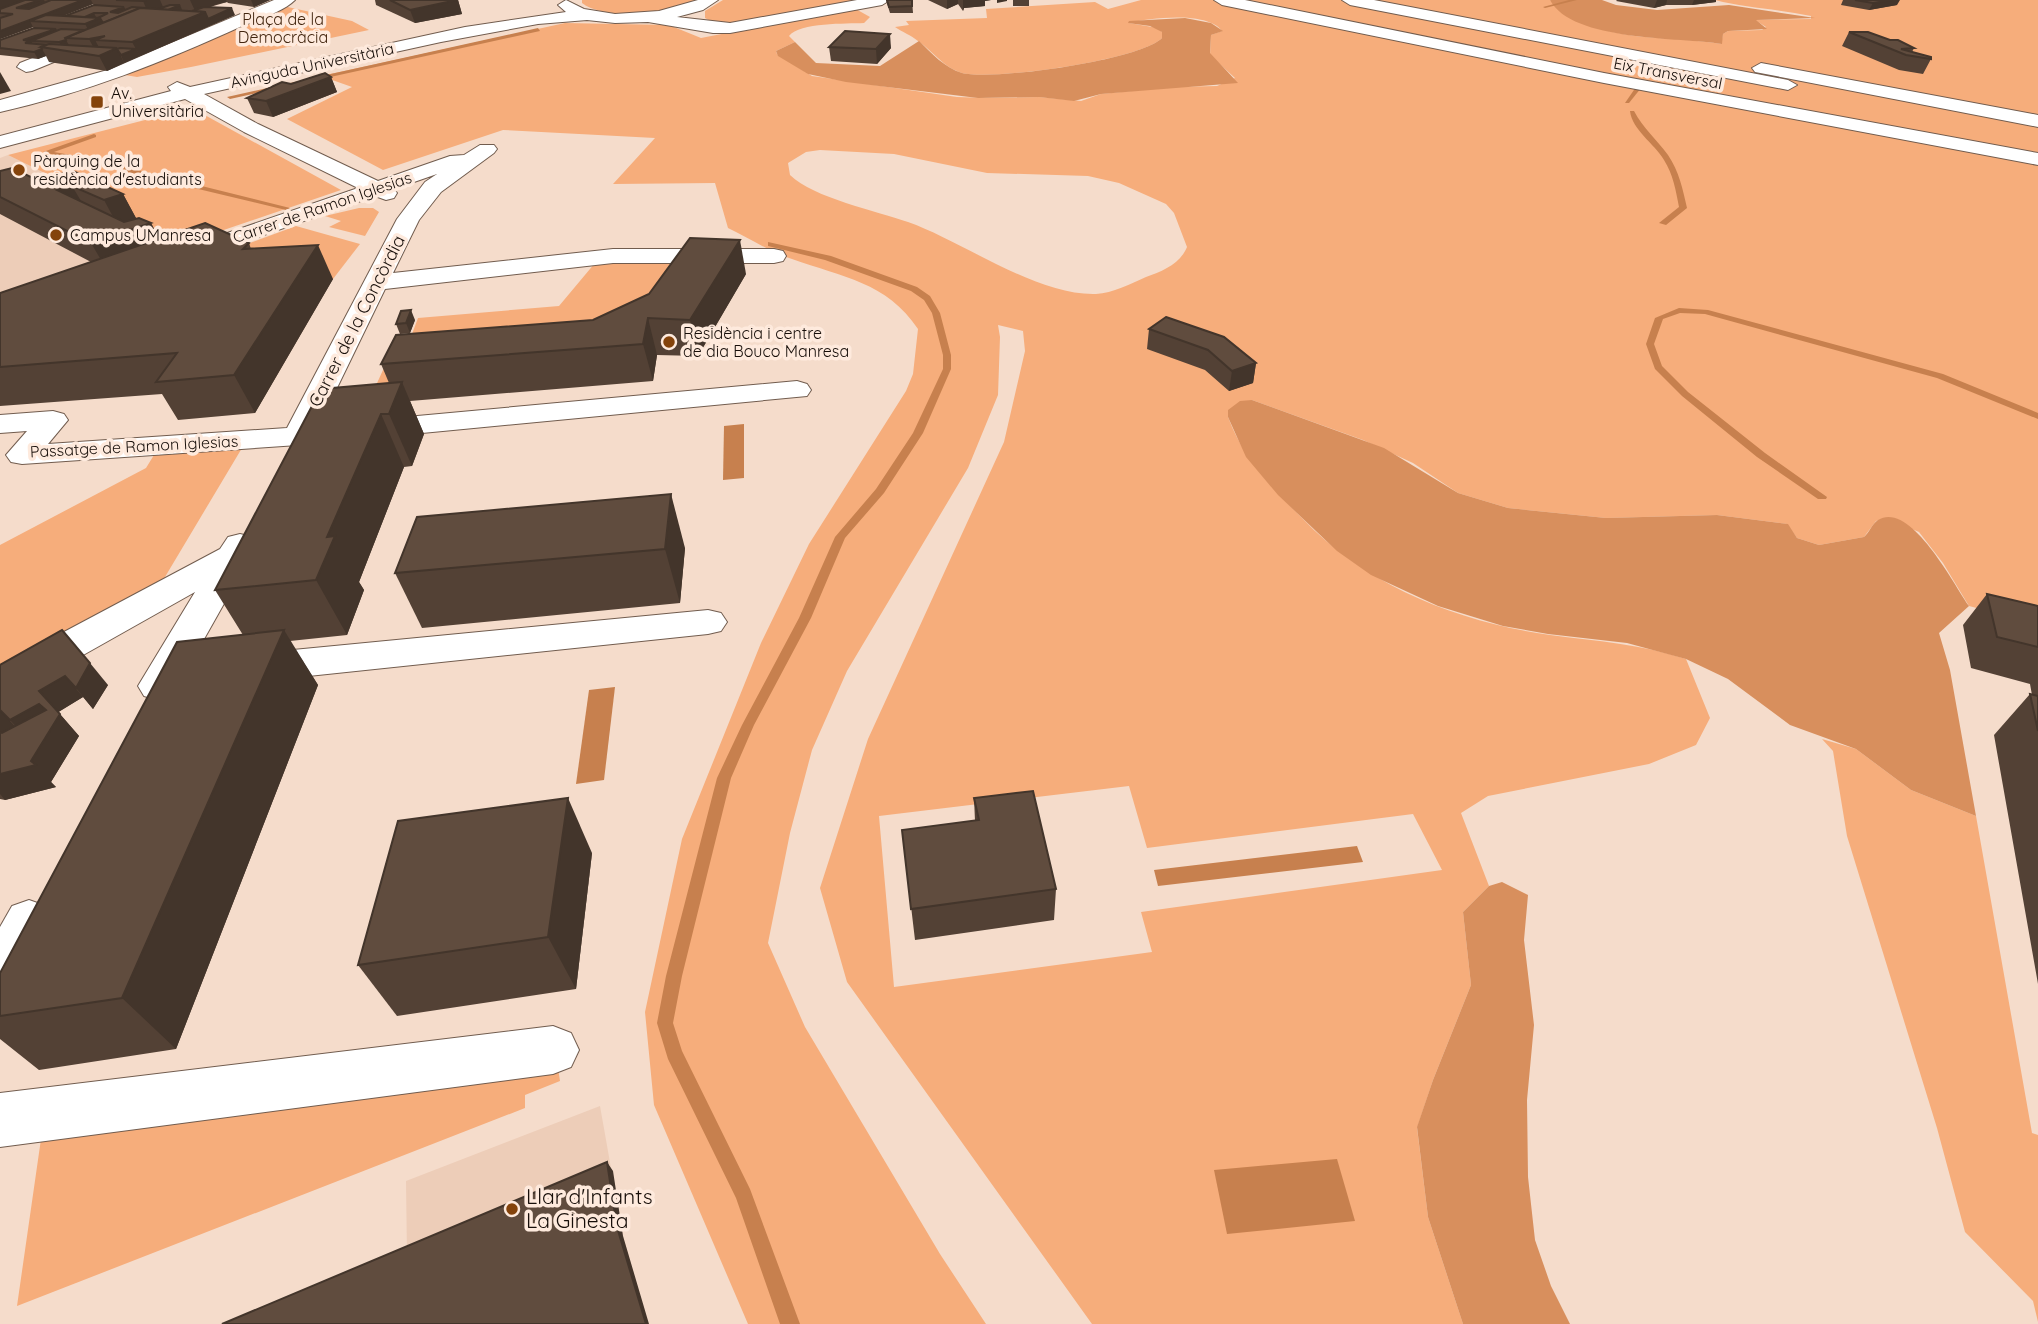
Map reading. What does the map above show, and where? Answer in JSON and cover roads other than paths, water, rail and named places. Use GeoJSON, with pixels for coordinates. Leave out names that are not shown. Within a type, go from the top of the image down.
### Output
{"type":"FeatureCollection","features":[{"type":"Feature","properties":{"kind":"main road"},"geometry":{"type":"LineString","coordinates":[[161,88],[19,66],[192,0]]}},
{"type":"Feature","properties":{"kind":"main road"},"geometry":{"type":"LineString","coordinates":[[0,106],[106,78],[287,0]]}},
{"type":"Feature","properties":{"kind":"main road"},"geometry":{"type":"LineString","coordinates":[[564,0],[568,8],[587,15]]}},
{"type":"Feature","properties":{"kind":"main road","name":"Avinguda Universitària"},"geometry":{"type":"LineString","coordinates":[[0,131],[161,88],[530,12],[564,0]]}},
{"type":"Feature","properties":{"kind":"main road"},"geometry":{"type":"LineString","coordinates":[[648,17],[705,27],[730,28],[882,0]]}},
{"type":"Feature","properties":{"kind":"main road"},"geometry":{"type":"LineString","coordinates":[[1222,0],[1536,65],[2038,159]]}},
{"type":"Feature","properties":{"kind":"main road","name":"Eix Transversal"},"geometry":{"type":"LineString","coordinates":[[1298,0],[2038,146]]}},
{"type":"Feature","properties":{"kind":"main road","name":"Eix Transversal"},"geometry":{"type":"LineString","coordinates":[[1350,0],[2038,135]]}},
{"type":"Feature","properties":{"kind":"main road"},"geometry":{"type":"LineString","coordinates":[[1403,0],[2038,121]]}},
{"type":"Feature","properties":{"kind":"main road"},"geometry":{"type":"LineString","coordinates":[[704,3],[691,14],[705,27]]}},
{"type":"Feature","properties":{"kind":"main road"},"geometry":{"type":"LineString","coordinates":[[648,17],[704,3]]}},
{"type":"Feature","properties":{"kind":"main road","name":"Avinguda Universitària"},"geometry":{"type":"LineString","coordinates":[[0,142],[161,88],[540,18],[587,15],[648,17]]}},
{"type":"Feature","properties":{"kind":"main road"},"geometry":{"type":"LineString","coordinates":[[1723,72],[2038,130]]}},
{"type":"Feature","properties":{"kind":"main road","name":"Carrer de la Concòrdia"},"geometry":{"type":"LineString","coordinates":[[161,88],[391,195],[408,219]]}},
{"type":"Feature","properties":{"kind":"main road","name":"Carrer de la Concòrdia"},"geometry":{"type":"LineString","coordinates":[[279,472],[408,219],[433,187],[486,149]]}},
{"type":"Feature","properties":{"kind":"main road","name":"Carrer de Ramon Iglesias"},"geometry":{"type":"LineString","coordinates":[[164,263],[486,149]]}},
{"type":"Feature","properties":{"kind":"main road"},"geometry":{"type":"LineString","coordinates":[[378,277],[600,245],[692,238]]}},
{"type":"Feature","properties":{"kind":"main road"},"geometry":{"type":"LineString","coordinates":[[378,277],[613,256],[774,256]]}},
{"type":"Feature","properties":{"kind":"main road"},"geometry":{"type":"LineString","coordinates":[[298,436],[797,390]]}},
{"type":"Feature","properties":{"kind":"main road","name":"Passatge de Ramon Iglesias"},"geometry":{"type":"LineString","coordinates":[[0,424],[53,420],[22,455],[298,436]]}},
{"type":"Feature","properties":{"kind":"main road"},"geometry":{"type":"LineString","coordinates":[[144,713],[253,520]]}},
{"type":"Feature","properties":{"kind":"main road"},"geometry":{"type":"LineString","coordinates":[[0,684],[234,556]]}},
{"type":"Feature","properties":{"kind":"main road"},"geometry":{"type":"LineString","coordinates":[[163,678],[708,622]]}},
{"type":"Feature","properties":{"kind":"main road"},"geometry":{"type":"LineString","coordinates":[[0,973],[46,890]]}},
{"type":"Feature","properties":{"kind":"main road"},"geometry":{"type":"LineString","coordinates":[[0,1120],[553,1051]]}},
{"type":"Feature","properties":{"kind":"waterway"},"geometry":{"type":"LineString","coordinates":[[1545,7],[1575,0]]}},
{"type":"Feature","properties":{"kind":"waterway"},"geometry":{"type":"LineString","coordinates":[[230,97],[538,30]]}},
{"type":"Feature","properties":{"kind":"waterway"},"geometry":{"type":"LineString","coordinates":[[1627,102],[1638,88]]}},
{"type":"Feature","properties":{"kind":"waterway"},"geometry":{"type":"LineString","coordinates":[[1632,112],[1638,124],[1665,156],[1677,181],[1683,208],[1663,223]]}},
{"type":"Feature","properties":{"kind":"waterway"},"geometry":{"type":"LineString","coordinates":[[94,136],[46,152],[286,208]]}},
{"type":"Feature","properties":{"kind":"waterway"},"geometry":{"type":"LineString","coordinates":[[771,244],[828,258],[914,289],[927,298],[936,313],[947,355],[947,369],[918,433],[880,491],[840,537],[805,618],[748,725],[724,778],[674,976],[665,1023],[674,1053],[744,1195],[790,1324]]}},
{"type":"Feature","properties":{"kind":"waterway"},"geometry":{"type":"LineString","coordinates":[[1822,497],[1761,455],[1685,394],[1658,367],[1650,344],[1659,318],[1679,310],[1705,312],[1940,376],[2038,416]]}},
{"type":"Feature","properties":{"kind":"place","name":"Av. Universitària"},"geometry":{"type":"Point","coordinates":[97,102]}},
{"type":"Feature","properties":{"kind":"place","name":"Pàrquing de la residència d'estudiants"},"geometry":{"type":"Point","coordinates":[19,170]}},
{"type":"Feature","properties":{"kind":"place","name":"Campus UManresa"},"geometry":{"type":"Point","coordinates":[56,235]}},
{"type":"Feature","properties":{"kind":"place","name":"Residència i centre de dia Bouco Manresa"},"geometry":{"type":"Point","coordinates":[669,342]}},
{"type":"Feature","properties":{"kind":"place","name":"Llar d'Infants La Ginesta"},"geometry":{"type":"Point","coordinates":[512,1209]}},
{"type":"Feature","properties":{"kind":"park label","name":"Plaça de la Democràcia"},"geometry":{"type":"Point","coordinates":[283,28]}}]}
